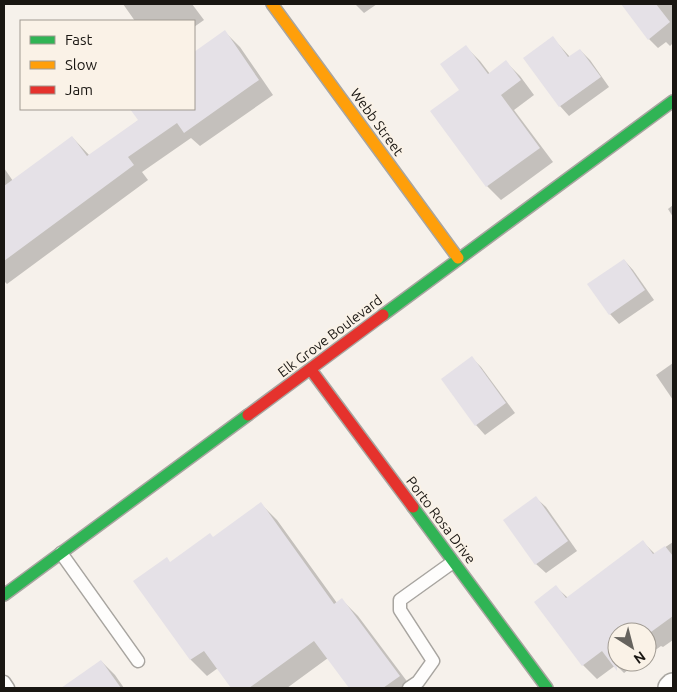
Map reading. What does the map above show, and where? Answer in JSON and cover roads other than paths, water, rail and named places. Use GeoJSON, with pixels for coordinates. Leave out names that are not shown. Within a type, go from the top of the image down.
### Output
{"type":"FeatureCollection","features":[{"type":"Feature","properties":{"kind":"main road","name":"Webb Street"},"geometry":{"type":"LineString","coordinates":[[272,4],[458,258]]}},
{"type":"Feature","properties":{"kind":"main road","name":"Elk Grove Boulevard"},"geometry":{"type":"LineString","coordinates":[[4,595],[673,101]]}},
{"type":"Feature","properties":{"kind":"main road","name":"Porto Rosa Drive"},"geometry":{"type":"LineString","coordinates":[[310,370],[546,688]]}},
{"type":"Feature","properties":{"kind":"lane"},"geometry":{"type":"LineString","coordinates":[[61,553],[138,662]]}},
{"type":"Feature","properties":{"kind":"lane"},"geometry":{"type":"LineString","coordinates":[[409,688],[418,682],[432,661],[400,610],[400,600],[453,562]]}},
{"type":"Feature","properties":{"kind":"lane"},"geometry":{"type":"LineString","coordinates":[[4,682],[8,688]]}}]}
